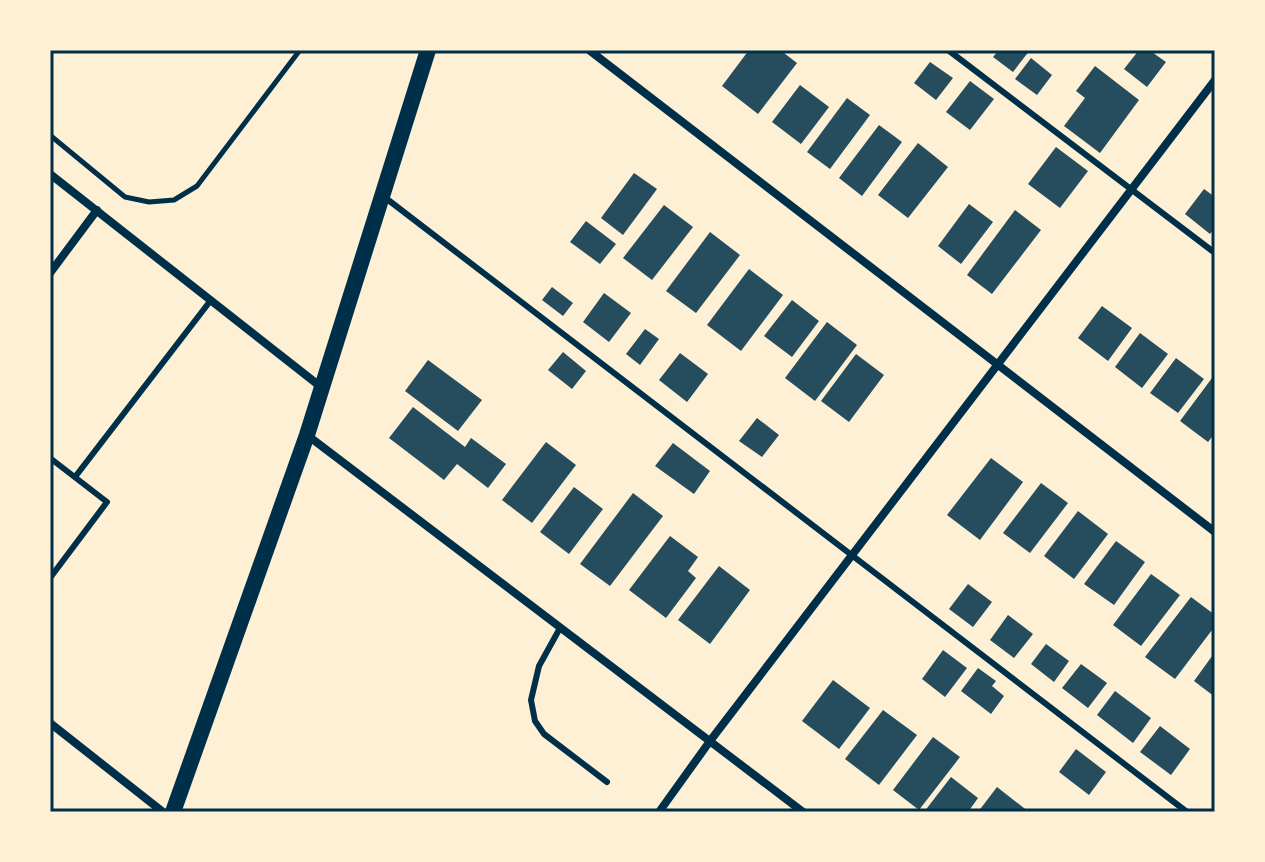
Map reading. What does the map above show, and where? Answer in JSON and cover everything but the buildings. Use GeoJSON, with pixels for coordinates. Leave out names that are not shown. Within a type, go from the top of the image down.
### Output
{"type":"FeatureCollection","features":[{"type":"Feature","properties":{"kind":"main road"},"geometry":{"type":"LineString","coordinates":[[173,812],[307,435],[428,50]]}},
{"type":"Feature","properties":{"kind":"street"},"geometry":{"type":"LineString","coordinates":[[589,50],[1215,532]]}},
{"type":"Feature","properties":{"kind":"street"},"geometry":{"type":"LineString","coordinates":[[659,812],[1215,80]]}},
{"type":"Feature","properties":{"kind":"street"},"geometry":{"type":"LineString","coordinates":[[50,174],[321,387]]}},
{"type":"Feature","properties":{"kind":"street"},"geometry":{"type":"LineString","coordinates":[[50,273],[97,210]]}},
{"type":"Feature","properties":{"kind":"street"},"geometry":{"type":"LineString","coordinates":[[307,435],[803,812]]}},
{"type":"Feature","properties":{"kind":"street"},"geometry":{"type":"LineString","coordinates":[[50,723],[163,812]]}},
{"type":"Feature","properties":{"kind":"lane"},"geometry":{"type":"LineString","coordinates":[[948,50],[1215,253]]}},
{"type":"Feature","properties":{"kind":"lane"},"geometry":{"type":"LineString","coordinates":[[382,195],[1187,812]]}},
{"type":"Feature","properties":{"kind":"lane"},"geometry":{"type":"LineString","coordinates":[[75,477],[211,300]]}},
{"type":"Feature","properties":{"kind":"lane"},"geometry":{"type":"LineString","coordinates":[[50,458],[107,502],[50,578]]}},
{"type":"Feature","properties":{"kind":"lane"},"geometry":{"type":"LineString","coordinates":[[560,628],[539,666],[531,700],[535,721],[544,734],[607,782]]}},
{"type":"Feature","properties":{"kind":"path"},"geometry":{"type":"LineString","coordinates":[[51,136],[125,197],[149,202],[174,200],[197,186],[300,50]]}}]}
